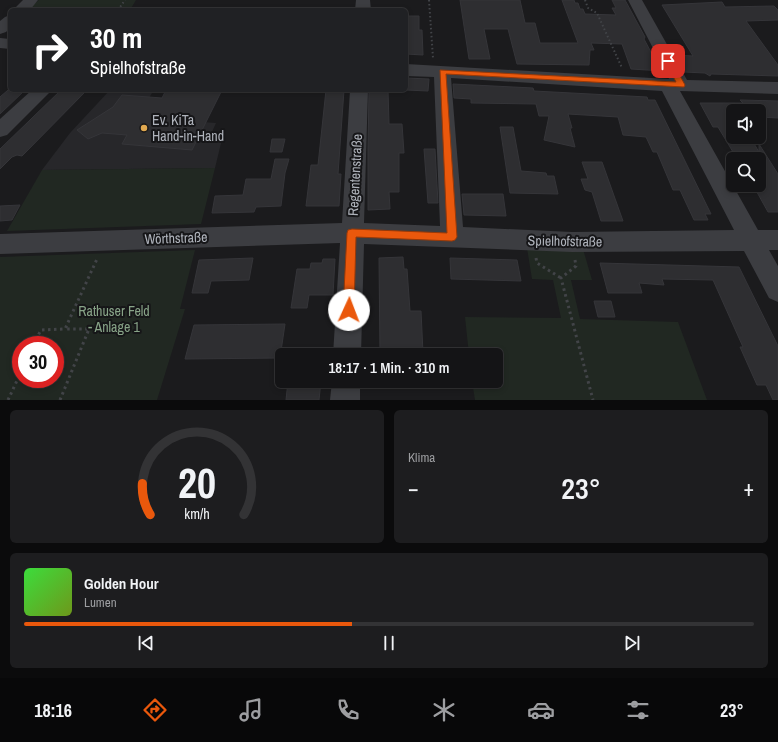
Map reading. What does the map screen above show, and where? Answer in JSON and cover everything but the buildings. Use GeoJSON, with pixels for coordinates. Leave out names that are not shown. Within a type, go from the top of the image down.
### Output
{"type":"FeatureCollection","features":[{"type":"Feature","properties":{"kind":"street"},"geometry":{"type":"LineString","coordinates":[[23,8],[31,0]]}},
{"type":"Feature","properties":{"kind":"street"},"geometry":{"type":"LineString","coordinates":[[635,0],[750,239],[778,290]]}},
{"type":"Feature","properties":{"kind":"street"},"geometry":{"type":"LineString","coordinates":[[0,29],[8,22]]}},
{"type":"Feature","properties":{"kind":"street"},"geometry":{"type":"LineString","coordinates":[[408,70],[675,85],[778,88]]}},
{"type":"Feature","properties":{"kind":"street"},"geometry":{"type":"LineString","coordinates":[[438,71],[452,237]]}},
{"type":"Feature","properties":{"kind":"street"},"geometry":{"type":"LineString","coordinates":[[0,130],[41,92]]}},
{"type":"Feature","properties":{"kind":"street","name":"Regentenstraße"},"geometry":{"type":"LineString","coordinates":[[347,348],[359,92]]}},
{"type":"Feature","properties":{"kind":"street","name":"Spielhofstraße"},"geometry":{"type":"LineString","coordinates":[[352,233],[572,242],[666,242],[750,239],[778,240]]}},
{"type":"Feature","properties":{"kind":"street","name":"Wörthstraße"},"geometry":{"type":"LineString","coordinates":[[0,244],[352,233]]}},
{"type":"Feature","properties":{"kind":"street"},"geometry":{"type":"LineString","coordinates":[[345,400],[346,388]]}},
{"type":"Feature","properties":{"kind":"path"},"geometry":{"type":"LineString","coordinates":[[120,8],[126,0]]}},
{"type":"Feature","properties":{"kind":"path"},"geometry":{"type":"LineString","coordinates":[[429,0],[438,71]]}},
{"type":"Feature","properties":{"kind":"path"},"geometry":{"type":"LineString","coordinates":[[585,0],[588,8],[597,13],[629,82]]}},
{"type":"Feature","properties":{"kind":"path"},"geometry":{"type":"LineString","coordinates":[[530,240],[537,263],[561,278],[593,400]]}},
{"type":"Feature","properties":{"kind":"path"},"geometry":{"type":"LineString","coordinates":[[65,329],[105,241]]}},
{"type":"Feature","properties":{"kind":"path"},"geometry":{"type":"LineString","coordinates":[[561,278],[576,266],[572,242]]}},
{"type":"Feature","properties":{"kind":"path"},"geometry":{"type":"LineString","coordinates":[[38,336],[40,330],[89,330],[60,400]]}},
{"type":"Feature","properties":{"kind":"path"},"geometry":{"type":"LineString","coordinates":[[8,400],[14,388]]}},
{"type":"Feature","properties":{"kind":"shaded area","name":"Ev. KiTa Hand-in-Hand"},"geometry":{"type":"Polygon","coordinates":[[[108,92],[138,92],[152,93],[137,117],[216,123],[211,134],[223,135],[215,168],[42,170],[70,133],[108,92]]]}},
{"type":"Feature","properties":{"kind":"green space"},"geometry":{"type":"Polygon","coordinates":[[[39,0],[136,0],[131,8],[29,8],[39,0]]]}},
{"type":"Feature","properties":{"kind":"green space"},"geometry":{"type":"Polygon","coordinates":[[[215,168],[201,224],[7,231],[42,170],[215,168]]]}},
{"type":"Feature","properties":{"kind":"green space"},"geometry":{"type":"Polygon","coordinates":[[[527,248],[583,249],[592,280],[571,280],[580,319],[678,322],[707,400],[475,400],[473,388],[503,388],[503,348],[468,348],[465,317],[561,318],[553,280],[532,279],[527,248]]]}},
{"type":"Feature","properties":{"kind":"green space","name":"Rathuser Feld - Anlage 1"},"geometry":{"type":"Polygon","coordinates":[[[195,250],[180,309],[185,309],[157,400],[0,400],[0,257],[195,250]]]}},
{"type":"Feature","properties":{"kind":"place","name":"Ev. KiTa Hand-in-Hand"},"geometry":{"type":"Point","coordinates":[144,128]}},
{"type":"Feature","properties":{"kind":"route"},"geometry":{"type":"LineString","coordinates":[[349,310],[352,233],[452,237],[442,72],[681,85],[668,61]]}}]}
